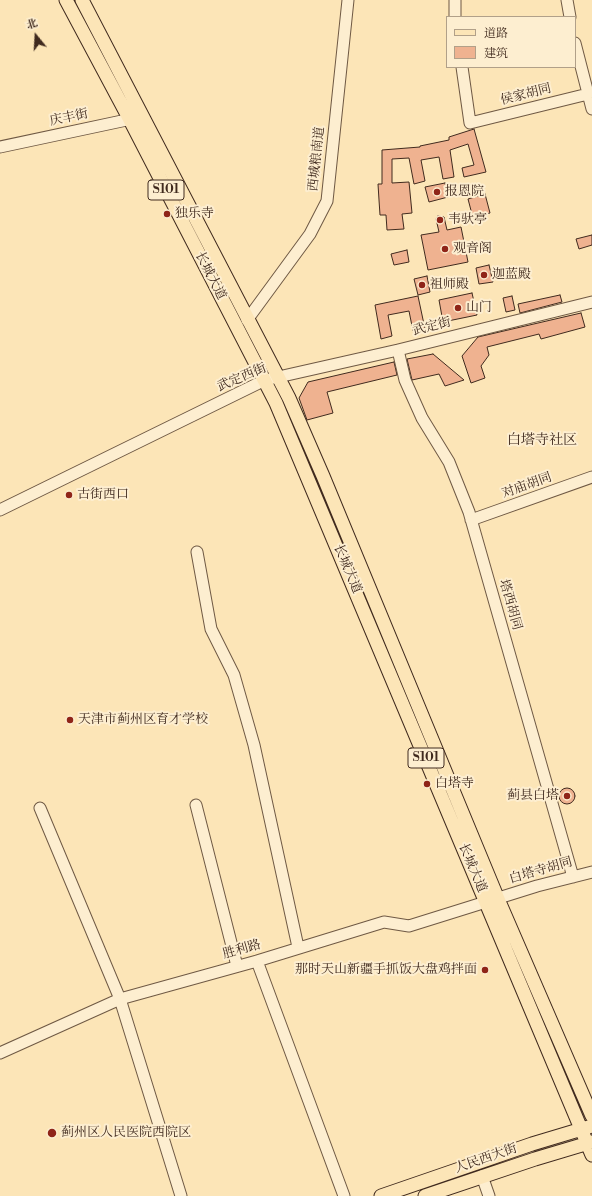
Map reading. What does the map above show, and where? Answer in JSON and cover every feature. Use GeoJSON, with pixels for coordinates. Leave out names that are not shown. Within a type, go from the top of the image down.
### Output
{"type":"FeatureCollection","features":[{"type":"Feature","properties":{"kind":"main road","name":"长城大道"},"geometry":{"type":"LineString","coordinates":[[66,0],[130,120],[288,429],[492,901],[587,1128],[590,1147]]}},
{"type":"Feature","properties":{"kind":"main road","name":"长城大道"},"geometry":{"type":"LineString","coordinates":[[82,0],[247,320],[279,378],[323,476],[492,901],[592,1116]]}},
{"type":"Feature","properties":{"kind":"main road","name":"人民西大街"},"geometry":{"type":"LineString","coordinates":[[381,1196],[532,1144],[587,1128]]}},
{"type":"Feature","properties":{"kind":"main road","name":"人民西大街"},"geometry":{"type":"LineString","coordinates":[[425,1196],[482,1176],[590,1147]]}},
{"type":"Feature","properties":{"kind":"street","name":"西城粮南道"},"geometry":{"type":"LineString","coordinates":[[247,320],[310,234],[327,201],[348,0]]}},
{"type":"Feature","properties":{"kind":"street"},"geometry":{"type":"LineString","coordinates":[[455,0],[455,16]]}},
{"type":"Feature","properties":{"kind":"street"},"geometry":{"type":"LineString","coordinates":[[567,0],[570,16]]}},
{"type":"Feature","properties":{"kind":"street"},"geometry":{"type":"LineString","coordinates":[[576,47],[590,100]]}},
{"type":"Feature","properties":{"kind":"street","name":"侯家胡同"},"geometry":{"type":"LineString","coordinates":[[462,68],[470,123],[590,100]]}},
{"type":"Feature","properties":{"kind":"street","name":"庆丰街"},"geometry":{"type":"LineString","coordinates":[[0,147],[130,120],[142,115]]}},
{"type":"Feature","properties":{"kind":"street","name":"武定街"},"geometry":{"type":"LineString","coordinates":[[279,378],[592,302]]}},
{"type":"Feature","properties":{"kind":"street","name":"塔西胡同"},"geometry":{"type":"LineString","coordinates":[[398,350],[405,380],[422,418],[449,462],[471,520],[573,877]]}},
{"type":"Feature","properties":{"kind":"street","name":"武定西街"},"geometry":{"type":"LineString","coordinates":[[0,510],[279,378]]}},
{"type":"Feature","properties":{"kind":"street","name":"武定西街"},"geometry":{"type":"LineString","coordinates":[[0,517],[266,384]]}},
{"type":"Feature","properties":{"kind":"street","name":"对庙胡同"},"geometry":{"type":"LineString","coordinates":[[471,520],[592,477]]}},
{"type":"Feature","properties":{"kind":"street"},"geometry":{"type":"LineString","coordinates":[[197,552],[211,629],[234,675],[254,745],[298,947]]}},
{"type":"Feature","properties":{"kind":"street"},"geometry":{"type":"LineString","coordinates":[[196,805],[237,966]]}},
{"type":"Feature","properties":{"kind":"street"},"geometry":{"type":"LineString","coordinates":[[40,808],[120,999],[181,1196]]}},
{"type":"Feature","properties":{"kind":"street","name":"白塔寺胡同"},"geometry":{"type":"LineString","coordinates":[[492,901],[592,872]]}},
{"type":"Feature","properties":{"kind":"street","name":"胜利路"},"geometry":{"type":"LineString","coordinates":[[0,1053],[120,999],[257,961],[298,947],[384,922],[409,926],[492,901]]}},
{"type":"Feature","properties":{"kind":"street"},"geometry":{"type":"LineString","coordinates":[[257,961],[344,1196]]}},
{"type":"Feature","properties":{"kind":"street"},"geometry":{"type":"LineString","coordinates":[[482,1176],[489,1196]]}},
{"type":"Feature","properties":{"kind":"building"},"geometry":{"type":"Polygon","coordinates":[[[474,129],[486,172],[464,177],[462,168],[474,165],[468,144],[450,150],[454,177],[443,179],[439,157],[421,160],[425,181],[414,184],[409,158],[392,159],[392,183],[409,182],[412,213],[402,214],[404,229],[387,230],[386,215],[380,215],[378,184],[382,184],[382,150],[420,147],[449,140],[449,137],[474,129]]]}},
{"type":"Feature","properties":{"kind":"building","name":"报恩院"},"geometry":{"type":"Polygon","coordinates":[[[445,183],[448,197],[429,202],[425,187],[445,183]]]}},
{"type":"Feature","properties":{"kind":"building"},"geometry":{"type":"Polygon","coordinates":[[[485,194],[490,213],[473,218],[468,199],[485,194]]]}},
{"type":"Feature","properties":{"kind":"building","name":"观音阁"},"geometry":{"type":"Polygon","coordinates":[[[438,216],[444,217],[447,230],[461,227],[468,262],[428,270],[421,235],[439,232],[436,219],[438,216]]]}},
{"type":"Feature","properties":{"kind":"building"},"geometry":{"type":"Polygon","coordinates":[[[592,235],[592,245],[579,249],[576,239],[592,235]]]}},
{"type":"Feature","properties":{"kind":"building"},"geometry":{"type":"Polygon","coordinates":[[[407,250],[409,262],[394,265],[391,254],[407,250]]]}},
{"type":"Feature","properties":{"kind":"building","name":"迦蓝殿"},"geometry":{"type":"Polygon","coordinates":[[[489,265],[493,282],[479,284],[476,268],[489,265]]]}},
{"type":"Feature","properties":{"kind":"building","name":"祖师殿"},"geometry":{"type":"Polygon","coordinates":[[[427,276],[430,292],[418,295],[414,279],[427,276]]]}},
{"type":"Feature","properties":{"kind":"building","name":"山门"},"geometry":{"type":"Polygon","coordinates":[[[472,293],[477,315],[443,322],[439,300],[472,293]]]}},
{"type":"Feature","properties":{"kind":"building"},"geometry":{"type":"Polygon","coordinates":[[[560,295],[562,302],[520,313],[518,304],[560,295]]]}},
{"type":"Feature","properties":{"kind":"building"},"geometry":{"type":"Polygon","coordinates":[[[418,296],[425,329],[413,331],[409,311],[388,315],[392,336],[381,339],[375,305],[418,296]]]}},
{"type":"Feature","properties":{"kind":"building"},"geometry":{"type":"Polygon","coordinates":[[[512,296],[515,310],[506,312],[503,298],[512,296]]]}},
{"type":"Feature","properties":{"kind":"building"},"geometry":{"type":"Polygon","coordinates":[[[581,313],[585,327],[541,339],[539,334],[487,347],[489,355],[481,366],[485,378],[471,383],[462,356],[478,337],[581,313]]]}},
{"type":"Feature","properties":{"kind":"building"},"geometry":{"type":"Polygon","coordinates":[[[433,354],[464,380],[445,386],[439,374],[412,380],[407,359],[433,354]]]}},
{"type":"Feature","properties":{"kind":"building"},"geometry":{"type":"Polygon","coordinates":[[[394,362],[397,375],[327,392],[333,413],[307,420],[299,398],[308,382],[394,362]]]}},
{"type":"Feature","properties":{"kind":"building","name":"蓟县白塔"},"geometry":{"type":"Polygon","coordinates":[[[567,788],[574,793],[575,796],[570,803],[567,804],[560,799],[559,796],[564,789],[567,788]]]}},
{"type":"Feature","properties":{"kind":"place","name":"报恩院"},"geometry":{"type":"Point","coordinates":[437,192]}},
{"type":"Feature","properties":{"kind":"place","name":"独乐寺"},"geometry":{"type":"Point","coordinates":[167,214]}},
{"type":"Feature","properties":{"kind":"place","name":"韦驮亭"},"geometry":{"type":"Point","coordinates":[440,220]}},
{"type":"Feature","properties":{"kind":"place","name":"观音阁"},"geometry":{"type":"Point","coordinates":[445,249]}},
{"type":"Feature","properties":{"kind":"place","name":"迦蓝殿"},"geometry":{"type":"Point","coordinates":[484,275]}},
{"type":"Feature","properties":{"kind":"place","name":"祖师殿"},"geometry":{"type":"Point","coordinates":[422,285]}},
{"type":"Feature","properties":{"kind":"place","name":"山门"},"geometry":{"type":"Point","coordinates":[458,308]}},
{"type":"Feature","properties":{"kind":"place","name":"古街西口"},"geometry":{"type":"Point","coordinates":[69,495]}},
{"type":"Feature","properties":{"kind":"place","name":"天津市蓟州区育才学校"},"geometry":{"type":"Point","coordinates":[70,720]}},
{"type":"Feature","properties":{"kind":"place","name":"白塔寺"},"geometry":{"type":"Point","coordinates":[427,784]}},
{"type":"Feature","properties":{"kind":"place","name":"蓟县白塔"},"geometry":{"type":"Point","coordinates":[567,796]}},
{"type":"Feature","properties":{"kind":"place","name":"那时天山新疆手抓饭大盘鸡拌面"},"geometry":{"type":"Point","coordinates":[485,970]}},
{"type":"Feature","properties":{"kind":"place","name":"蓟州区人民医院西院区"},"geometry":{"type":"Point","coordinates":[52,1133]}},
{"type":"Feature","properties":{"kind":"district","name":"白塔寺社区"},"geometry":{"type":"Point","coordinates":[542,441]}}]}
